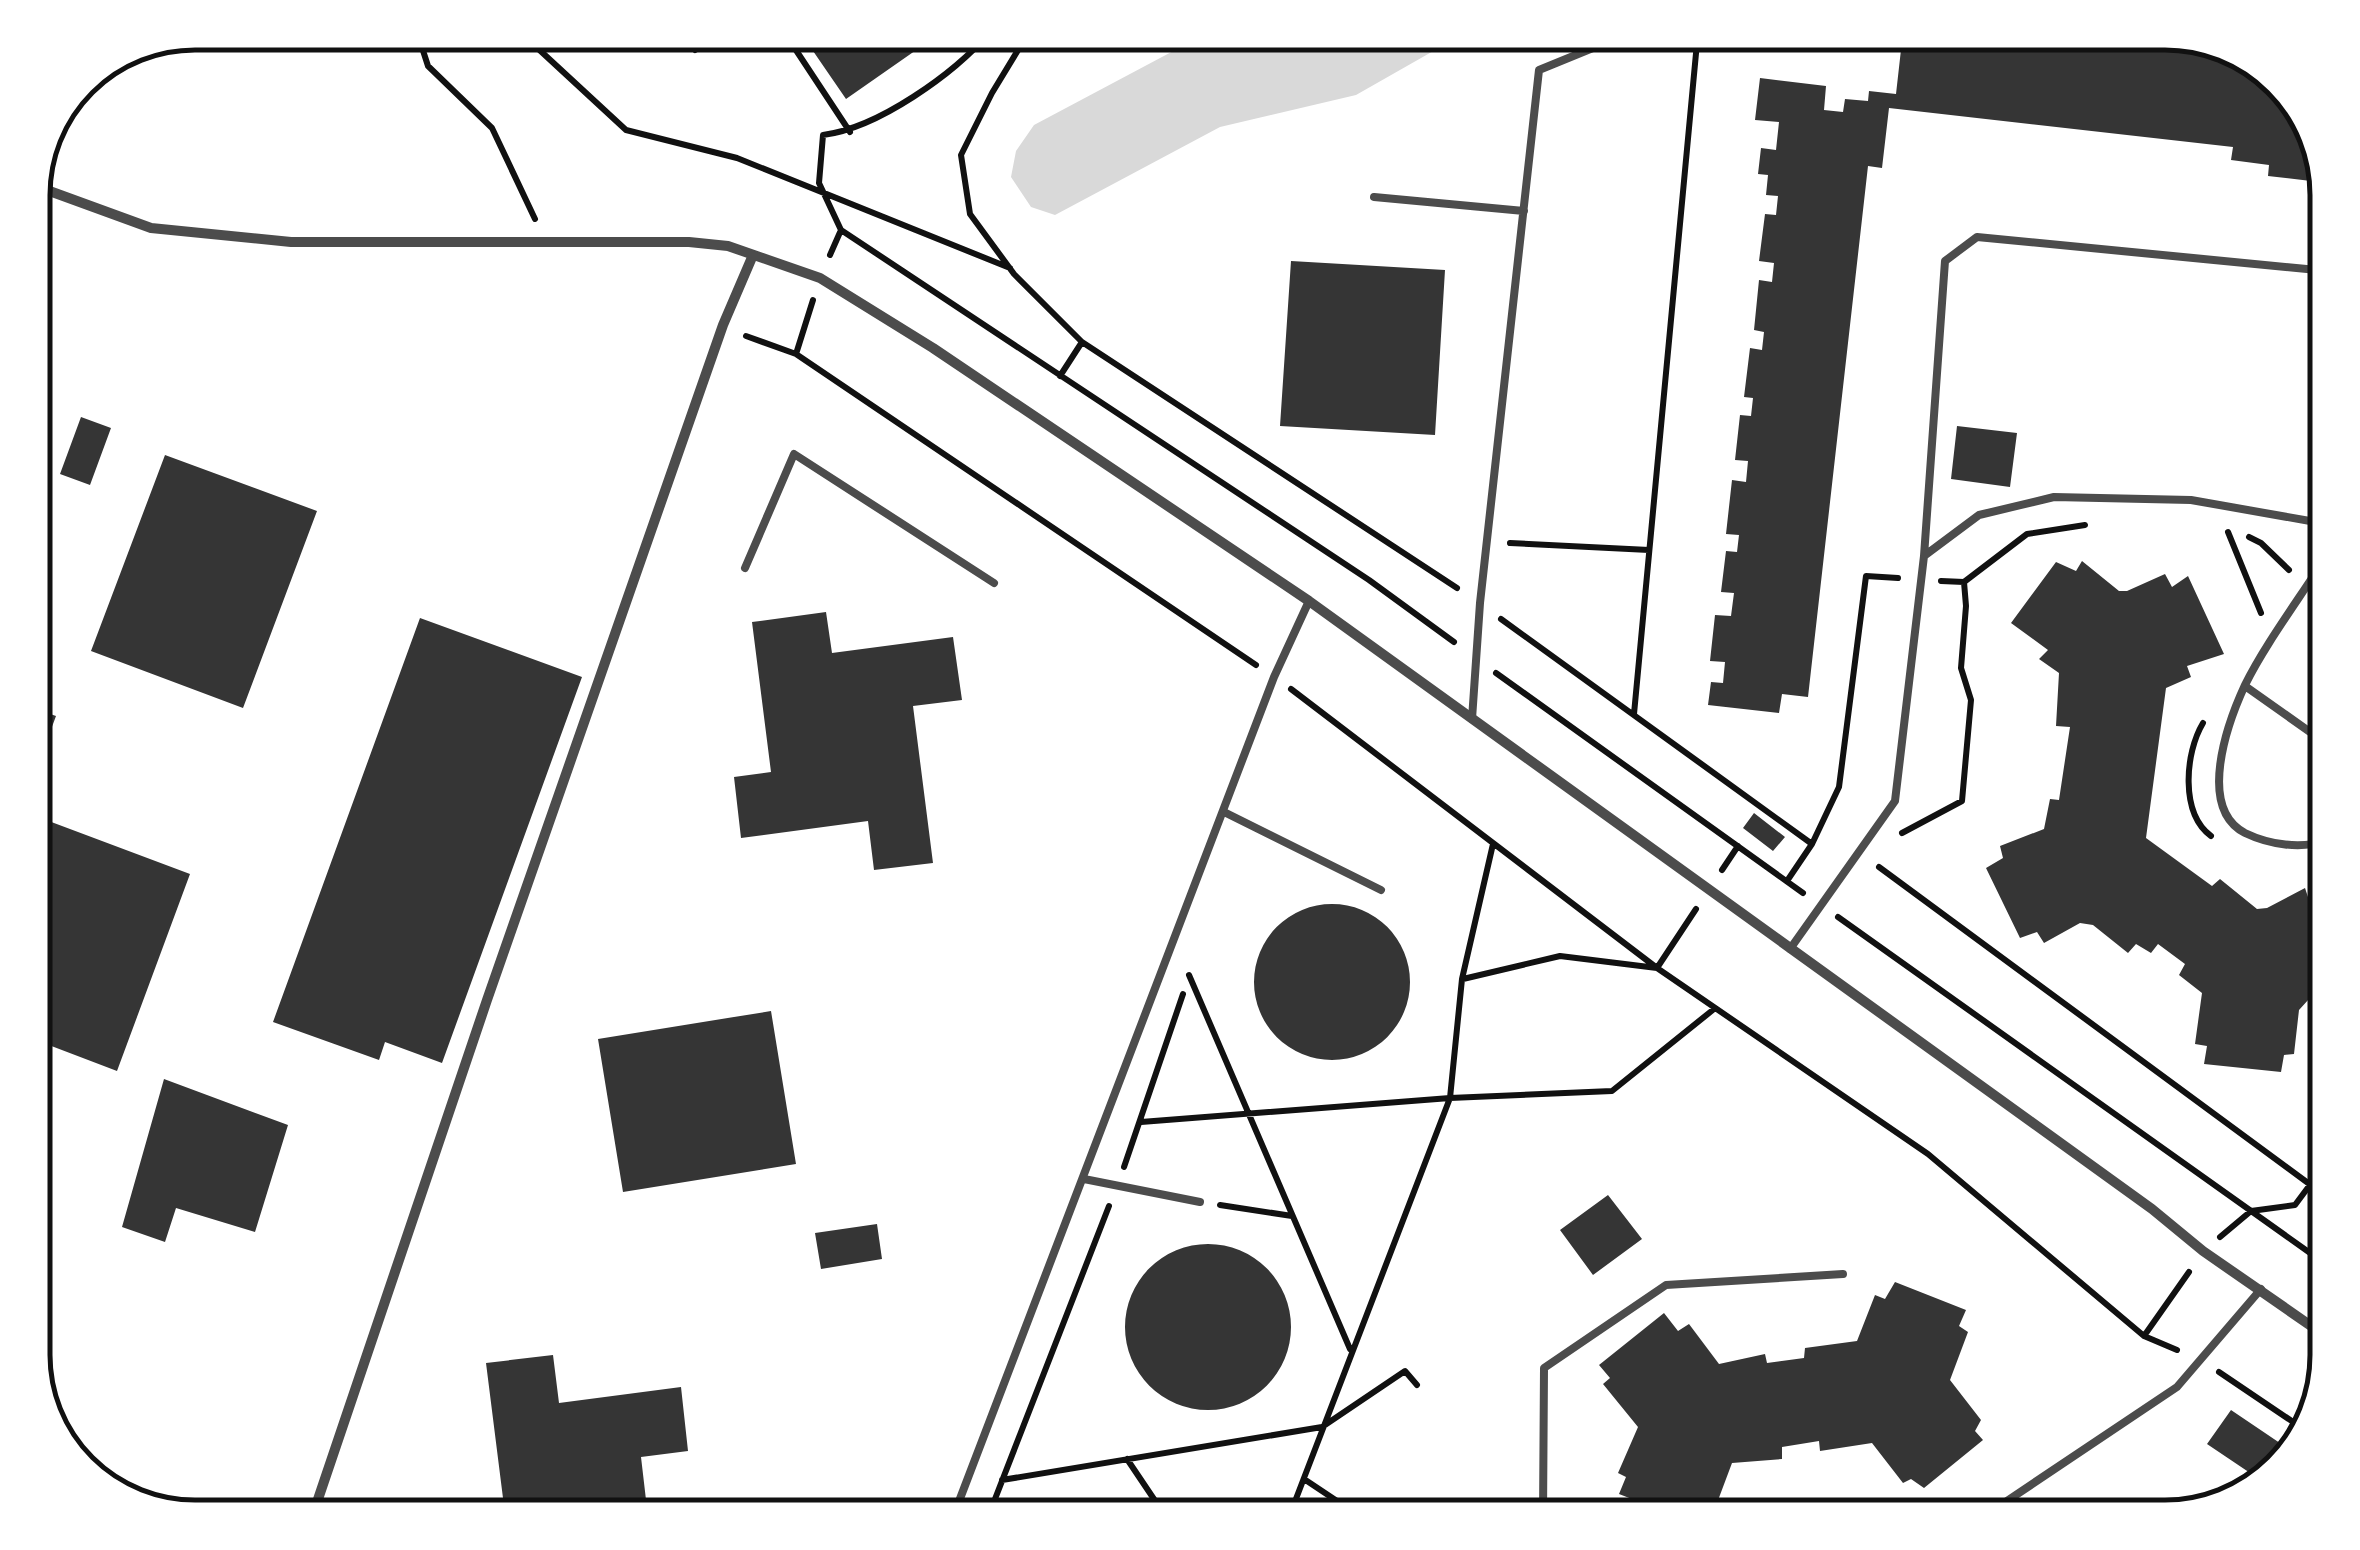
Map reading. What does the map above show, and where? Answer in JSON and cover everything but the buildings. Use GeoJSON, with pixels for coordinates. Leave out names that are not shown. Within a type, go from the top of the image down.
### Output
{"type":"FeatureCollection","features":[{"type":"Feature","properties":{"kind":"street"},"geometry":{"type":"LineString","coordinates":[[50,191],[151,228],[291,242],[688,242],[728,246],[820,278],[932,348],[1309,601],[2152,1208],[2203,1251],[2310,1324]]}},
{"type":"Feature","properties":{"kind":"street"},"geometry":{"type":"LineString","coordinates":[[318,1500],[717,343],[753,255]]}},
{"type":"Feature","properties":{"kind":"lane"},"geometry":{"type":"LineString","coordinates":[[1472,719],[1480,603],[1539,70],[1588,50]]}},
{"type":"Feature","properties":{"kind":"lane"},"geometry":{"type":"LineString","coordinates":[[1374,197],[1524,211]]}},
{"type":"Feature","properties":{"kind":"lane"},"geometry":{"type":"LineString","coordinates":[[1790,949],[1895,801],[1924,556],[1945,261],[1977,237],[2310,269]]}},
{"type":"Feature","properties":{"kind":"lane"},"geometry":{"type":"LineString","coordinates":[[745,568],[794,454],[994,583]]}},
{"type":"Feature","properties":{"kind":"lane"},"geometry":{"type":"LineString","coordinates":[[1924,556],[1979,515],[2054,496],[2190,500],[2310,521]]}},
{"type":"Feature","properties":{"kind":"lane"},"geometry":{"type":"LineString","coordinates":[[2310,583],[2245,686],[2218,767],[2220,802],[2233,826],[2268,844],[2310,842]]}},
{"type":"Feature","properties":{"kind":"lane"},"geometry":{"type":"LineString","coordinates":[[960,1500],[1274,677],[1309,601]]}},
{"type":"Feature","properties":{"kind":"lane"},"geometry":{"type":"LineString","coordinates":[[2245,686],[2310,731]]}},
{"type":"Feature","properties":{"kind":"lane"},"geometry":{"type":"LineString","coordinates":[[1224,812],[1381,890]]}},
{"type":"Feature","properties":{"kind":"lane"},"geometry":{"type":"LineString","coordinates":[[1084,1179],[1200,1202]]}},
{"type":"Feature","properties":{"kind":"lane"},"geometry":{"type":"LineString","coordinates":[[1543,1500],[1544,1368],[1666,1285],[1843,1274]]}},
{"type":"Feature","properties":{"kind":"lane"},"geometry":{"type":"LineString","coordinates":[[2011,1500],[2176,1388],[2261,1289]]}},
{"type":"Feature","properties":{"kind":"path"},"geometry":{"type":"LineString","coordinates":[[422,50],[428,66],[492,128],[546,242]]}},
{"type":"Feature","properties":{"kind":"path"},"geometry":{"type":"LineString","coordinates":[[539,50],[626,130],[737,158],[1010,268]]}},
{"type":"Feature","properties":{"kind":"path"},"geometry":{"type":"LineString","coordinates":[[796,50],[850,132]]}},
{"type":"Feature","properties":{"kind":"path"},"geometry":{"type":"LineString","coordinates":[[1018,50],[961,155],[970,214],[1010,268],[1082,342],[1463,592],[1465,574]]}},
{"type":"Feature","properties":{"kind":"path"},"geometry":{"type":"LineString","coordinates":[[1634,714],[1696,50]]}},
{"type":"Feature","properties":{"kind":"path"},"geometry":{"type":"LineString","coordinates":[[796,354],[820,278],[841,230]]}},
{"type":"Feature","properties":{"kind":"path"},"geometry":{"type":"LineString","coordinates":[[735,332],[796,354],[1274,677]]}},
{"type":"Feature","properties":{"kind":"path"},"geometry":{"type":"LineString","coordinates":[[1060,376],[1082,342]]}},
{"type":"Feature","properties":{"kind":"path"},"geometry":{"type":"LineString","coordinates":[[1787,881],[1812,844],[1839,787],[1866,576],[1964,582],[2027,534],[2103,525]]}},
{"type":"Feature","properties":{"kind":"path"},"geometry":{"type":"LineString","coordinates":[[2275,608],[2265,624],[2226,525],[2261,543],[2295,576]]}},
{"type":"Feature","properties":{"kind":"path"},"geometry":{"type":"LineString","coordinates":[[1487,541],[1649,550]]}},
{"type":"Feature","properties":{"kind":"path"},"geometry":{"type":"LineString","coordinates":[[1894,844],[1902,833],[1962,801],[1971,700],[1960,668],[1966,606],[1964,582]]}},
{"type":"Feature","properties":{"kind":"path"},"geometry":{"type":"LineString","coordinates":[[1480,603],[1812,844]]}},
{"type":"Feature","properties":{"kind":"path"},"geometry":{"type":"LineString","coordinates":[[1284,704],[1289,688],[1656,968],[1928,1154],[2144,1336],[2200,1359],[2293,1423]]}},
{"type":"Feature","properties":{"kind":"path"},"geometry":{"type":"LineString","coordinates":[[1295,1500],[1450,1098],[1462,979],[1493,844]]}},
{"type":"Feature","properties":{"kind":"path"},"geometry":{"type":"LineString","coordinates":[[1870,878],[1886,856]]}},
{"type":"Feature","properties":{"kind":"path"},"geometry":{"type":"LineString","coordinates":[[1879,867],[2310,1184]]}},
{"type":"Feature","properties":{"kind":"path"},"geometry":{"type":"LineString","coordinates":[[1841,920],[1850,904]]}},
{"type":"Feature","properties":{"kind":"path"},"geometry":{"type":"LineString","coordinates":[[1462,979],[1560,956],[1656,968]]}},
{"type":"Feature","properties":{"kind":"path"},"geometry":{"type":"LineString","coordinates":[[995,1500],[1141,1122],[1194,958]]}},
{"type":"Feature","properties":{"kind":"path"},"geometry":{"type":"LineString","coordinates":[[1189,976],[1351,1350]]}},
{"type":"Feature","properties":{"kind":"path"},"geometry":{"type":"LineString","coordinates":[[1141,1122],[1612,1090],[1714,1009]]}},
{"type":"Feature","properties":{"kind":"path"},"geometry":{"type":"LineString","coordinates":[[1200,1202],[1293,1216]]}},
{"type":"Feature","properties":{"kind":"path"},"geometry":{"type":"LineString","coordinates":[[1002,1480],[1322,1427],[1406,1371],[1417,1384]]}},
{"type":"Feature","properties":{"kind":"path"},"geometry":{"type":"LineString","coordinates":[[1127,1459],[1154,1500]]}},
{"type":"Feature","properties":{"kind":"path"},"geometry":{"type":"LineString","coordinates":[[1303,1478],[1334,1500]]}},
{"type":"Feature","properties":{"kind":"shaded area"},"geometry":{"type":"Polygon","coordinates":[[[1175,50],[1435,50],[1356,95],[1220,127],[1055,215],[1031,207],[1011,177],[1016,151],[1034,125],[1175,50]]]}}]}
